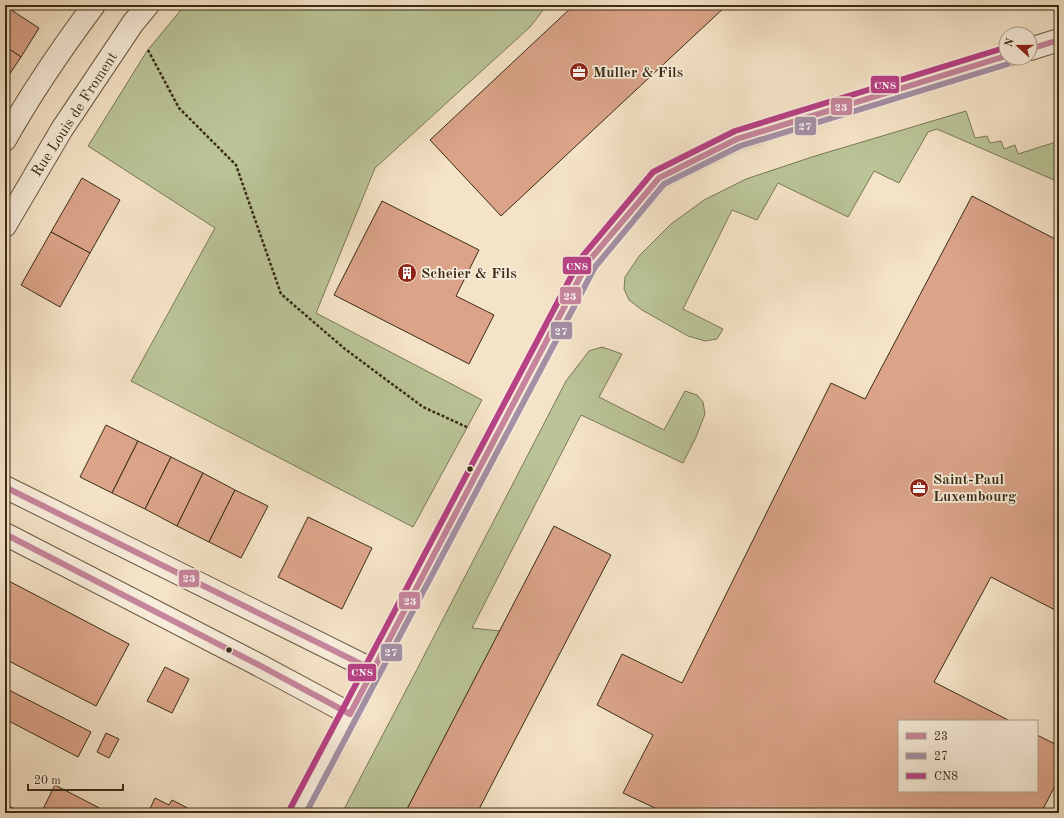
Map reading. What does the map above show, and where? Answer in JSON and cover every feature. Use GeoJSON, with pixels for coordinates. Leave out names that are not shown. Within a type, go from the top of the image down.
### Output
{"type":"FeatureCollection","features":[{"type":"Feature","properties":{"kind":"street"},"geometry":{"type":"LineString","coordinates":[[5,140],[21,112],[94,5]]}},
{"type":"Feature","properties":{"kind":"street","name":"Rue Louis de Froment"},"geometry":{"type":"LineString","coordinates":[[5,226],[62,129],[133,24],[148,5]]}},
{"type":"Feature","properties":{"kind":"street"},"geometry":{"type":"LineString","coordinates":[[1038,47],[1059,40]]}},
{"type":"Feature","properties":{"kind":"street"},"geometry":{"type":"LineString","coordinates":[[297,813],[588,262],[659,178],[737,139],[998,58]]}},
{"type":"Feature","properties":{"kind":"street"},"geometry":{"type":"LineString","coordinates":[[5,488],[373,670]]}},
{"type":"Feature","properties":{"kind":"street"},"geometry":{"type":"LineString","coordinates":[[5,534],[255,663],[350,714]]}},
{"type":"Feature","properties":{"kind":"path"},"geometry":{"type":"LineString","coordinates":[[133,24],[179,108],[236,165],[281,294],[345,349],[423,407],[494,439]]}},
{"type":"Feature","properties":{"kind":"green space"},"geometry":{"type":"Polygon","coordinates":[[[185,5],[547,5],[530,27],[375,168],[316,313],[482,400],[413,527],[131,381],[215,228],[88,146],[147,51],[185,5]]]}},
{"type":"Feature","properties":{"kind":"green space"},"geometry":{"type":"Polygon","coordinates":[[[966,111],[975,138],[987,136],[990,143],[1001,141],[1004,149],[1015,145],[1018,154],[1059,141],[1059,152],[1057,153],[1059,161],[1059,179],[1054,180],[937,129],[928,132],[899,183],[874,171],[848,217],[778,183],[757,220],[732,210],[683,309],[723,329],[717,339],[705,341],[688,336],[642,310],[629,300],[624,289],[625,277],[640,255],[671,224],[704,200],[746,179],[815,156],[966,111]]]}},
{"type":"Feature","properties":{"kind":"green space"},"geometry":{"type":"Polygon","coordinates":[[[602,347],[622,354],[599,397],[664,430],[685,391],[697,395],[703,402],[705,414],[696,437],[683,463],[581,415],[472,628],[500,631],[405,813],[342,813],[566,381],[589,351],[602,347]]]}},
{"type":"Feature","properties":{"kind":"building","name":"Muller & Fils"},"geometry":{"type":"Polygon","coordinates":[[[574,5],[727,5],[501,216],[430,140],[574,5]]]}},
{"type":"Feature","properties":{"kind":"building"},"geometry":{"type":"Polygon","coordinates":[[[5,6],[39,28],[21,57],[5,46],[5,6]]]}},
{"type":"Feature","properties":{"kind":"building"},"geometry":{"type":"Polygon","coordinates":[[[5,46],[21,57],[5,81],[5,46]]]}},
{"type":"Feature","properties":{"kind":"building"},"geometry":{"type":"Polygon","coordinates":[[[82,178],[120,200],[90,253],[51,232],[82,178]]]}},
{"type":"Feature","properties":{"kind":"building","name":"Saint-Paul Luxembourg"},"geometry":{"type":"Polygon","coordinates":[[[972,196],[1059,241],[1059,612],[991,577],[934,682],[1008,720],[898,720],[898,792],[1038,792],[1038,736],[1059,746],[1059,778],[1041,813],[652,813],[655,808],[623,793],[653,735],[597,705],[622,654],[682,683],[831,383],[865,399],[972,196]]]}},
{"type":"Feature","properties":{"kind":"building","name":"Scheier & Fils"},"geometry":{"type":"Polygon","coordinates":[[[382,201],[479,250],[456,296],[494,315],[469,364],[334,295],[382,201]]]}},
{"type":"Feature","properties":{"kind":"building"},"geometry":{"type":"Polygon","coordinates":[[[51,232],[90,253],[60,307],[21,285],[51,232]]]}},
{"type":"Feature","properties":{"kind":"building"},"geometry":{"type":"Polygon","coordinates":[[[106,425],[138,441],[112,493],[80,477],[106,425]]]}},
{"type":"Feature","properties":{"kind":"building"},"geometry":{"type":"Polygon","coordinates":[[[138,441],[171,457],[145,509],[112,493],[138,441]]]}},
{"type":"Feature","properties":{"kind":"building"},"geometry":{"type":"Polygon","coordinates":[[[171,457],[203,473],[177,526],[145,509],[171,457]]]}},
{"type":"Feature","properties":{"kind":"building"},"geometry":{"type":"Polygon","coordinates":[[[203,473],[235,490],[209,542],[177,526],[203,473]]]}},
{"type":"Feature","properties":{"kind":"building"},"geometry":{"type":"Polygon","coordinates":[[[235,490],[268,506],[241,558],[209,542],[235,490]]]}},
{"type":"Feature","properties":{"kind":"building"},"geometry":{"type":"Polygon","coordinates":[[[308,517],[372,548],[342,609],[278,577],[308,517]]]}},
{"type":"Feature","properties":{"kind":"building"},"geometry":{"type":"Polygon","coordinates":[[[554,526],[611,555],[477,813],[405,813],[554,526]]]}},
{"type":"Feature","properties":{"kind":"building"},"geometry":{"type":"Polygon","coordinates":[[[5,579],[129,644],[96,706],[5,659],[5,579]]]}},
{"type":"Feature","properties":{"kind":"building"},"geometry":{"type":"Polygon","coordinates":[[[165,667],[189,679],[172,713],[147,701],[165,667]]]}},
{"type":"Feature","properties":{"kind":"building"},"geometry":{"type":"Polygon","coordinates":[[[5,688],[91,732],[78,757],[5,719],[5,688]]]}},
{"type":"Feature","properties":{"kind":"building"},"geometry":{"type":"Polygon","coordinates":[[[106,733],[119,739],[109,758],[97,752],[106,733]]]}},
{"type":"Feature","properties":{"kind":"building"},"geometry":{"type":"Polygon","coordinates":[[[55,785],[109,813],[41,813],[55,785]]]}},
{"type":"Feature","properties":{"kind":"building"},"geometry":{"type":"Polygon","coordinates":[[[155,798],[169,805],[172,800],[197,813],[148,813],[155,798]]]}},
{"type":"Feature","properties":{"kind":"building"},"geometry":{"type":"Polygon","coordinates":[[[5,804],[22,813],[5,813],[5,804]]]}},
{"type":"Feature","properties":{"kind":"transit line","name":"23"},"geometry":{"type":"LineString","coordinates":[[1038,47],[1059,40]]}},
{"type":"Feature","properties":{"kind":"transit line","name":"CN8"},"geometry":{"type":"LineString","coordinates":[[290,809],[581,258],[653,172],[735,131],[998,50]]}},
{"type":"Feature","properties":{"kind":"transit line","name":"23"},"geometry":{"type":"LineString","coordinates":[[5,534],[255,663],[350,714],[588,262],[659,178],[737,139],[998,58]]}},
{"type":"Feature","properties":{"kind":"transit line","name":"27"},"geometry":{"type":"LineString","coordinates":[[306,813],[595,267],[664,184],[740,146],[1001,66]]}},
{"type":"Feature","properties":{"kind":"transit line","name":"23"},"geometry":{"type":"LineString","coordinates":[[5,487],[373,670]]}},
{"type":"Feature","properties":{"kind":"place","name":"Muller & Fils"},"geometry":{"type":"Point","coordinates":[579,72]}},
{"type":"Feature","properties":{"kind":"place","name":"Scheier & Fils"},"geometry":{"type":"Point","coordinates":[407,273]}},
{"type":"Feature","properties":{"kind":"place","name":"Saint-Paul Luxembourg"},"geometry":{"type":"Point","coordinates":[919,488]}}]}
